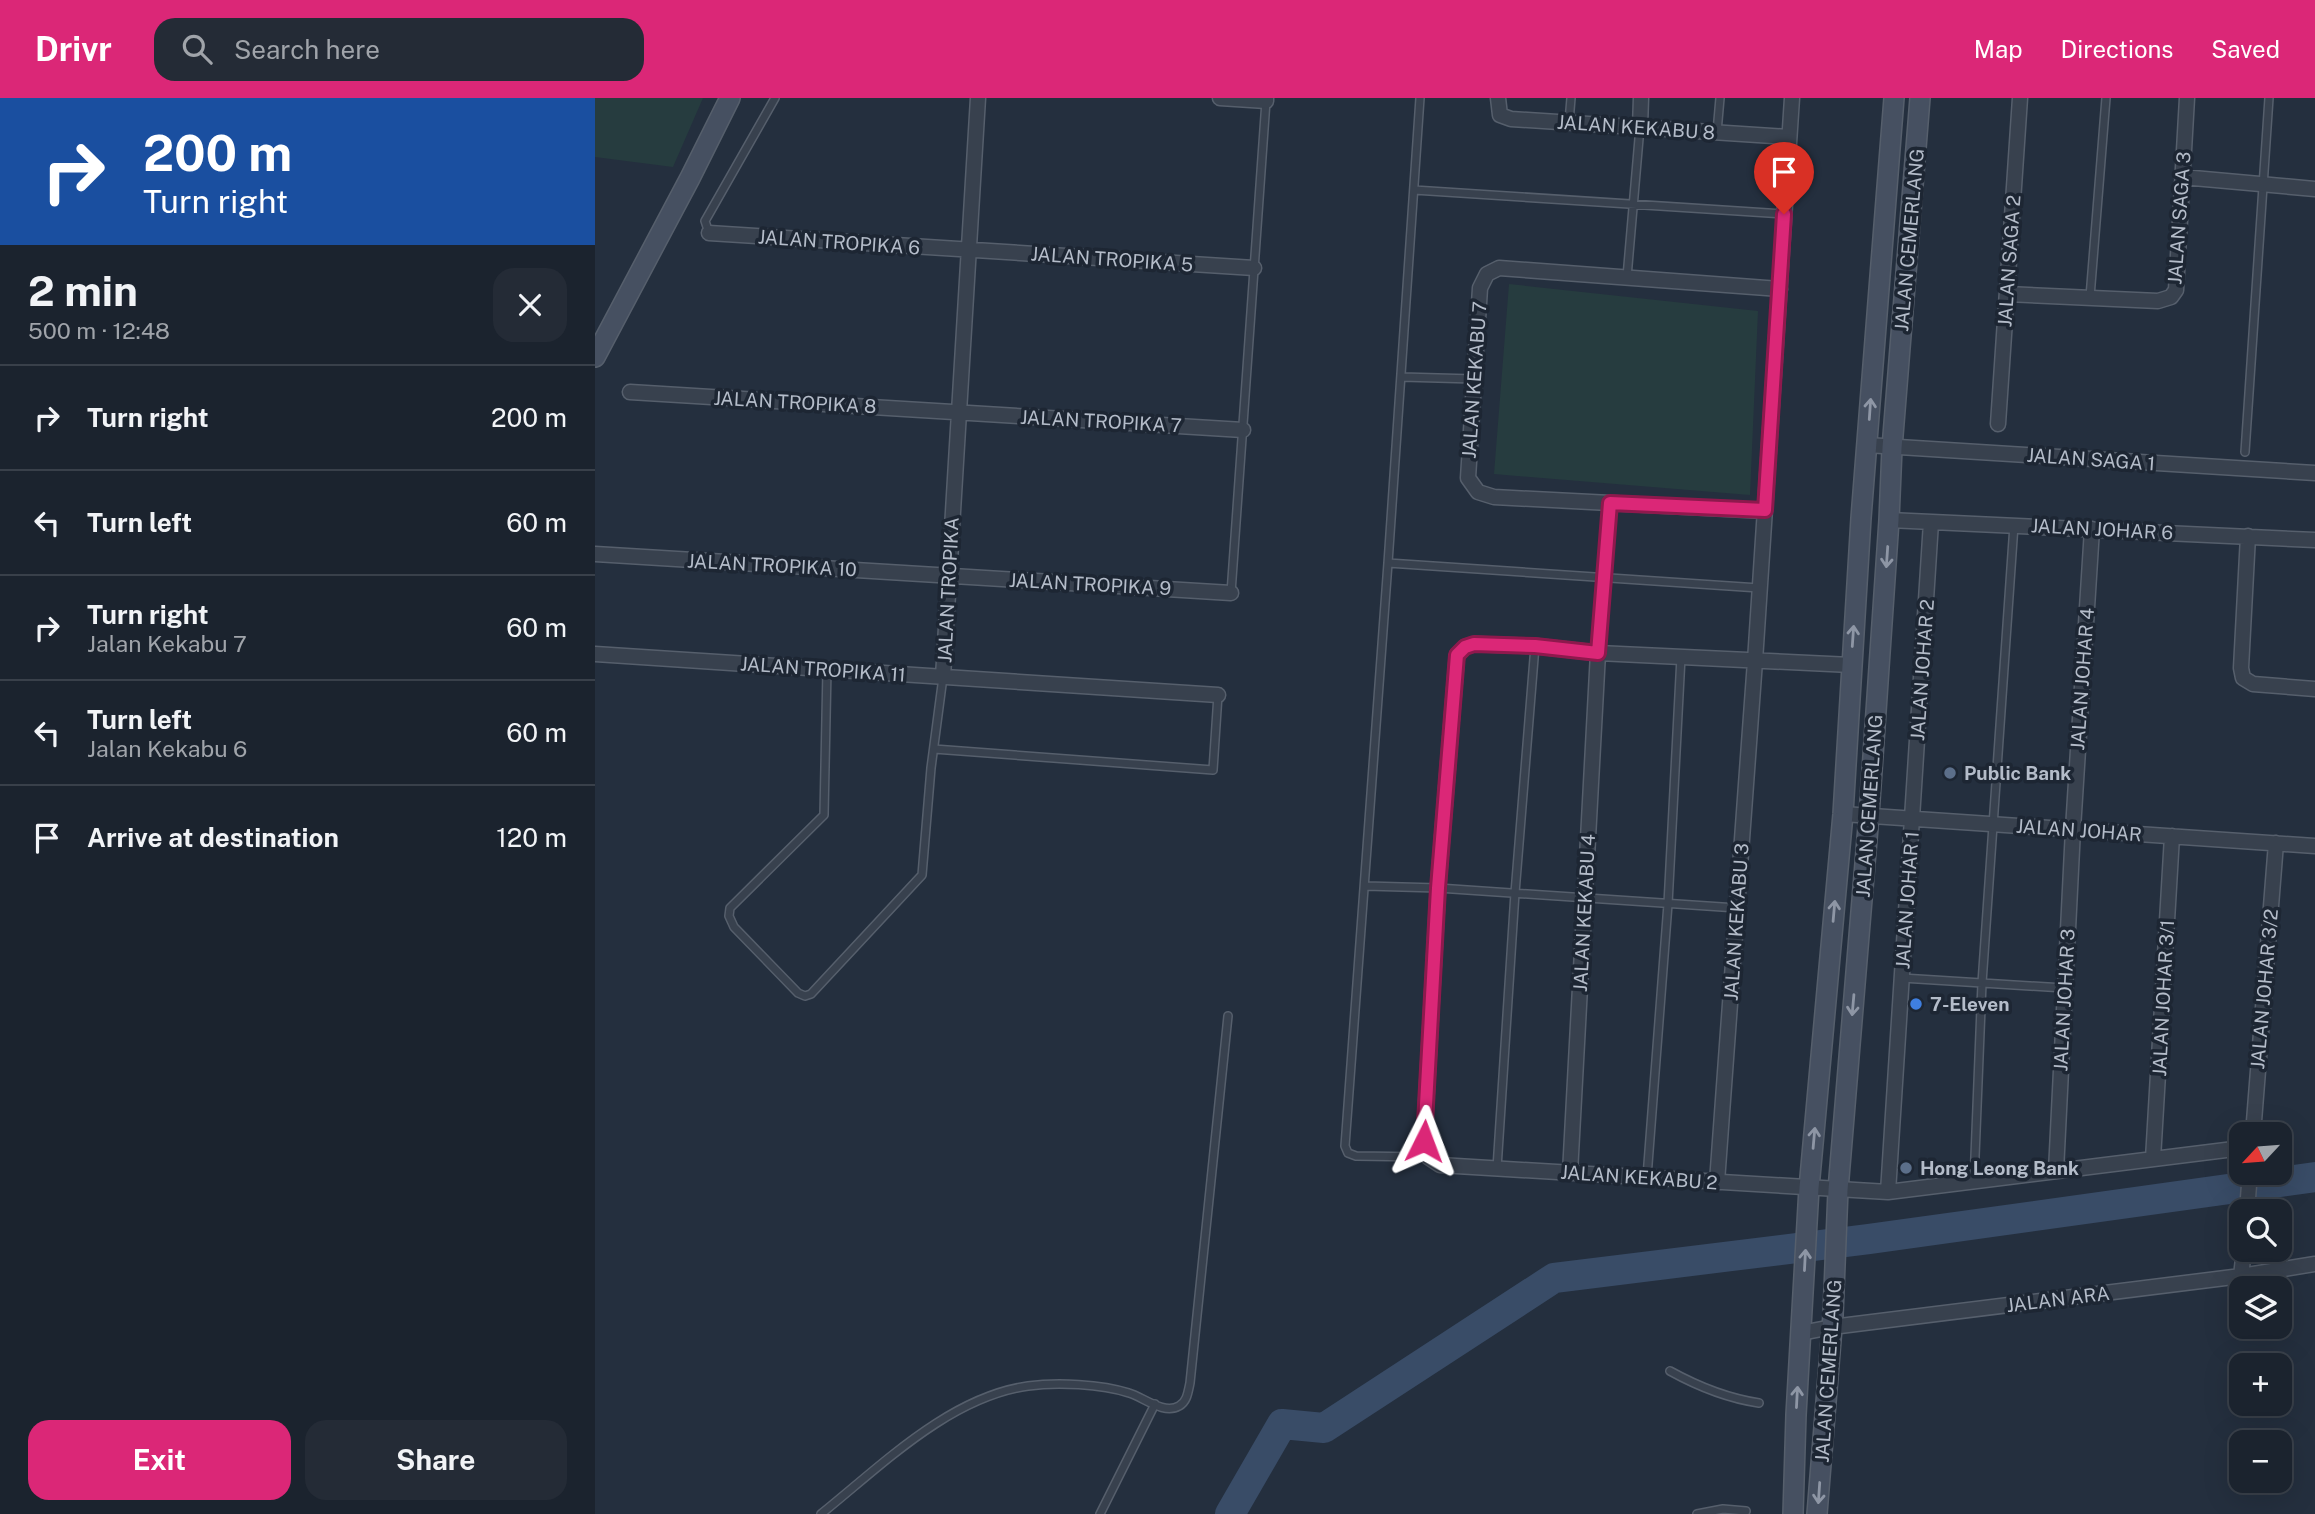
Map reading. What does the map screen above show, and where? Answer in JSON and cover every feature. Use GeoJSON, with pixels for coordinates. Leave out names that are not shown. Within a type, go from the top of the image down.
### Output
{"type":"FeatureCollection","features":[{"type":"Feature","properties":{"kind":"main road"},"geometry":{"type":"LineString","coordinates":[[595,358],[730,98]]}},
{"type":"Feature","properties":{"kind":"main road","name":"JALAN CEMERLANG"},"geometry":{"type":"LineString","coordinates":[[1793,1514],[1809,1197],[1843,814],[1851,665],[1894,98]]}},
{"type":"Feature","properties":{"kind":"main road","name":"JALAN CEMERLANG"},"geometry":{"type":"LineString","coordinates":[[1818,1514],[1838,1197],[1869,815],[1892,448],[1920,98]]}},
{"type":"Feature","properties":{"kind":"street","name":"JALAN TROPIKA"},"geometry":{"type":"LineString","coordinates":[[943,677],[978,98]]}},
{"type":"Feature","properties":{"kind":"street"},"geometry":{"type":"LineString","coordinates":[[1220,98],[1266,99]]}},
{"type":"Feature","properties":{"kind":"street","name":"JALAN KEKABU 8"},"geometry":{"type":"LineString","coordinates":[[1497,98],[1500,115],[1511,119],[1790,137]]}},
{"type":"Feature","properties":{"kind":"street"},"geometry":{"type":"LineString","coordinates":[[1640,127],[1641,98]]}},
{"type":"Feature","properties":{"kind":"street","name":"JALAN KEKABU 3"},"geometry":{"type":"LineString","coordinates":[[1717,1182],[1792,98]]}},
{"type":"Feature","properties":{"kind":"street","name":"JALAN SAGA 2"},"geometry":{"type":"LineString","coordinates":[[1998,424],[2020,98]]}},
{"type":"Feature","properties":{"kind":"street","name":"JALAN SAGA 3"},"geometry":{"type":"LineString","coordinates":[[2007,294],[2158,302],[2171,297],[2176,290],[2187,98]]}},
{"type":"Feature","properties":{"kind":"street"},"geometry":{"type":"LineString","coordinates":[[2182,177],[2315,188]]}},
{"type":"Feature","properties":{"kind":"street","name":"JALAN TROPIKA 6"},"geometry":{"type":"LineString","coordinates":[[709,233],[969,250]]}},
{"type":"Feature","properties":{"kind":"street","name":"JALAN TROPIKA 5"},"geometry":{"type":"LineString","coordinates":[[969,250],[1254,268]]}},
{"type":"Feature","properties":{"kind":"street","name":"JALAN KEKABU 7"},"geometry":{"type":"LineString","coordinates":[[1765,510],[1494,497],[1479,492],[1468,478],[1474,379],[1481,288],[1487,274],[1499,268],[1780,289]]}},
{"type":"Feature","properties":{"kind":"street","name":"JALAN TROPIKA 8"},"geometry":{"type":"LineString","coordinates":[[631,392],[959,412]]}},
{"type":"Feature","properties":{"kind":"street","name":"JALAN TROPIKA 7"},"geometry":{"type":"LineString","coordinates":[[959,412],[1243,429]]}},
{"type":"Feature","properties":{"kind":"street","name":"JALAN SAGA 1"},"geometry":{"type":"LineString","coordinates":[[1867,445],[2315,474]]}},
{"type":"Feature","properties":{"kind":"street","name":"JALAN JOHAR 6"},"geometry":{"type":"LineString","coordinates":[[1889,520],[2315,540]]}},
{"type":"Feature","properties":{"kind":"street","name":"JALAN JOHAR 2"},"geometry":{"type":"LineString","coordinates":[[1912,818],[1931,522]]}},
{"type":"Feature","properties":{"kind":"street","name":"JALAN JOHAR 4"},"geometry":{"type":"LineString","coordinates":[[2073,829],[2092,529]]}},
{"type":"Feature","properties":{"kind":"street"},"geometry":{"type":"LineString","coordinates":[[2248,536],[2241,668],[2243,678],[2253,684],[2315,689]]}},
{"type":"Feature","properties":{"kind":"street","name":"JALAN TROPIKA 10"},"geometry":{"type":"LineString","coordinates":[[595,554],[949,576]]}},
{"type":"Feature","properties":{"kind":"street","name":"JALAN TROPIKA 9"},"geometry":{"type":"LineString","coordinates":[[949,576],[1231,593]]}},
{"type":"Feature","properties":{"kind":"street"},"geometry":{"type":"LineString","coordinates":[[1434,1161],[1424,1141],[1438,888],[1457,655],[1465,647],[1474,644],[1851,665]]}},
{"type":"Feature","properties":{"kind":"street","name":"JALAN KEKABU 4"},"geometry":{"type":"LineString","coordinates":[[1570,1173],[1598,653]]}},
{"type":"Feature","properties":{"kind":"street","name":"JALAN TROPIKA 11"},"geometry":{"type":"LineString","coordinates":[[595,654],[1218,695]]}},
{"type":"Feature","properties":{"kind":"street","name":"JALAN JOHAR"},"geometry":{"type":"LineString","coordinates":[[1843,814],[2315,846]]}},
{"type":"Feature","properties":{"kind":"street","name":"JALAN JOHAR 1"},"geometry":{"type":"LineString","coordinates":[[1888,1192],[1912,818]]}},
{"type":"Feature","properties":{"kind":"street","name":"JALAN JOHAR 3"},"geometry":{"type":"LineString","coordinates":[[2056,1171],[2073,829]]}},
{"type":"Feature","properties":{"kind":"street","name":"JALAN JOHAR 3/1"},"geometry":{"type":"LineString","coordinates":[[2153,1159],[2172,836]]}},
{"type":"Feature","properties":{"kind":"street","name":"JALAN JOHAR 3/2"},"geometry":{"type":"LineString","coordinates":[[2254,1122],[2276,844]]}},
{"type":"Feature","properties":{"kind":"street"},"geometry":{"type":"LineString","coordinates":[[1838,1197],[2229,1150]]}},
{"type":"Feature","properties":{"kind":"street","name":"JALAN KEKABU 2"},"geometry":{"type":"LineString","coordinates":[[1434,1161],[1497,1168],[1717,1182],[1809,1197],[1838,1197]]}},
{"type":"Feature","properties":{"kind":"street"},"geometry":{"type":"LineString","coordinates":[[2241,1276],[2242,1262]]}},
{"type":"Feature","properties":{"kind":"street","name":"JALAN ARA"},"geometry":{"type":"LineString","coordinates":[[2241,1276],[2315,1264]]}},
{"type":"Feature","properties":{"kind":"street","name":"JALAN ARA"},"geometry":{"type":"LineString","coordinates":[[1801,1333],[1832,1321],[2229,1277]]}},
{"type":"Feature","properties":{"kind":"lane"},"geometry":{"type":"LineString","coordinates":[[709,233],[705,221],[775,98]]}},
{"type":"Feature","properties":{"kind":"lane"},"geometry":{"type":"LineString","coordinates":[[1420,98],[1366,886],[1345,1146],[1348,1153],[1356,1156],[1434,1161]]}},
{"type":"Feature","properties":{"kind":"lane"},"geometry":{"type":"LineString","coordinates":[[1569,123],[1571,98]]}},
{"type":"Feature","properties":{"kind":"lane"},"geometry":{"type":"LineString","coordinates":[[1717,132],[1720,98]]}},
{"type":"Feature","properties":{"kind":"lane"},"geometry":{"type":"LineString","coordinates":[[2090,298],[2106,98]]}},
{"type":"Feature","properties":{"kind":"lane"},"geometry":{"type":"LineString","coordinates":[[2245,452],[2269,98]]}},
{"type":"Feature","properties":{"kind":"lane"},"geometry":{"type":"LineString","coordinates":[[1231,593],[1266,99]]}},
{"type":"Feature","properties":{"kind":"lane"},"geometry":{"type":"LineString","coordinates":[[1627,277],[1631,204],[1640,127]]}},
{"type":"Feature","properties":{"kind":"lane"},"geometry":{"type":"LineString","coordinates":[[1413,190],[1784,214]]}},
{"type":"Feature","properties":{"kind":"lane"},"geometry":{"type":"LineString","coordinates":[[1402,377],[1474,379]]}},
{"type":"Feature","properties":{"kind":"lane"},"geometry":{"type":"LineString","coordinates":[[1598,653],[1610,503]]}},
{"type":"Feature","properties":{"kind":"lane"},"geometry":{"type":"LineString","coordinates":[[1974,1181],[1982,983],[2014,526]]}},
{"type":"Feature","properties":{"kind":"lane"},"geometry":{"type":"LineString","coordinates":[[1388,563],[1760,588]]}},
{"type":"Feature","properties":{"kind":"lane"},"geometry":{"type":"LineString","coordinates":[[1497,1168],[1535,646]]}},
{"type":"Feature","properties":{"kind":"lane"},"geometry":{"type":"LineString","coordinates":[[1647,1178],[1668,904],[1681,657]]}},
{"type":"Feature","properties":{"kind":"lane","name":"JALAN TROPIKA"},"geometry":{"type":"LineString","coordinates":[[827,668],[824,815],[730,908],[729,916],[734,927],[798,993],[805,996],[811,994],[922,875],[943,677]]}},
{"type":"Feature","properties":{"kind":"lane"},"geometry":{"type":"LineString","coordinates":[[934,749],[1213,770],[1218,695]]}},
{"type":"Feature","properties":{"kind":"lane"},"geometry":{"type":"LineString","coordinates":[[1366,886],[1438,888],[1737,908]]}},
{"type":"Feature","properties":{"kind":"lane"},"geometry":{"type":"LineString","coordinates":[[1902,978],[2064,988]]}},
{"type":"Feature","properties":{"kind":"lane"},"geometry":{"type":"LineString","coordinates":[[821,1514],[928,1428],[985,1397],[1028,1386],[1079,1385],[1128,1392],[1166,1408],[1178,1407],[1186,1400],[1190,1383],[1228,1016]]}},
{"type":"Feature","properties":{"kind":"lane"},"geometry":{"type":"LineString","coordinates":[[1670,1371],[1699,1387],[1759,1403]]}},
{"type":"Feature","properties":{"kind":"lane"},"geometry":{"type":"LineString","coordinates":[[1100,1514],[1154,1404]]}},
{"type":"Feature","properties":{"kind":"lane"},"geometry":{"type":"LineString","coordinates":[[1697,1514],[1723,1509],[1746,1511]]}},
{"type":"Feature","properties":{"kind":"green space"},"geometry":{"type":"Polygon","coordinates":[[[595,98],[703,98],[673,167],[595,157],[595,98]]]}},
{"type":"Feature","properties":{"kind":"green space"},"geometry":{"type":"Polygon","coordinates":[[[1509,284],[1758,311],[1750,495],[1494,474],[1509,284]]]}},
{"type":"Feature","properties":{"kind":"waterway"},"geometry":{"type":"LineString","coordinates":[[1230,1514],[1282,1424],[1324,1428],[1554,1278],[1869,1239],[2315,1177]]}},
{"type":"Feature","properties":{"kind":"place","name":"Public Bank"},"geometry":{"type":"Point","coordinates":[1950,773]}},
{"type":"Feature","properties":{"kind":"place","name":"7-Eleven"},"geometry":{"type":"Point","coordinates":[1916,1004]}},
{"type":"Feature","properties":{"kind":"place","name":"Hong Leong Bank"},"geometry":{"type":"Point","coordinates":[1906,1168]}},
{"type":"Feature","properties":{"kind":"route"},"geometry":{"type":"LineString","coordinates":[[1424,1141],[1438,888],[1457,655],[1465,647],[1474,644],[1535,646],[1598,653],[1610,503],[1765,510],[1784,214]]}}]}
